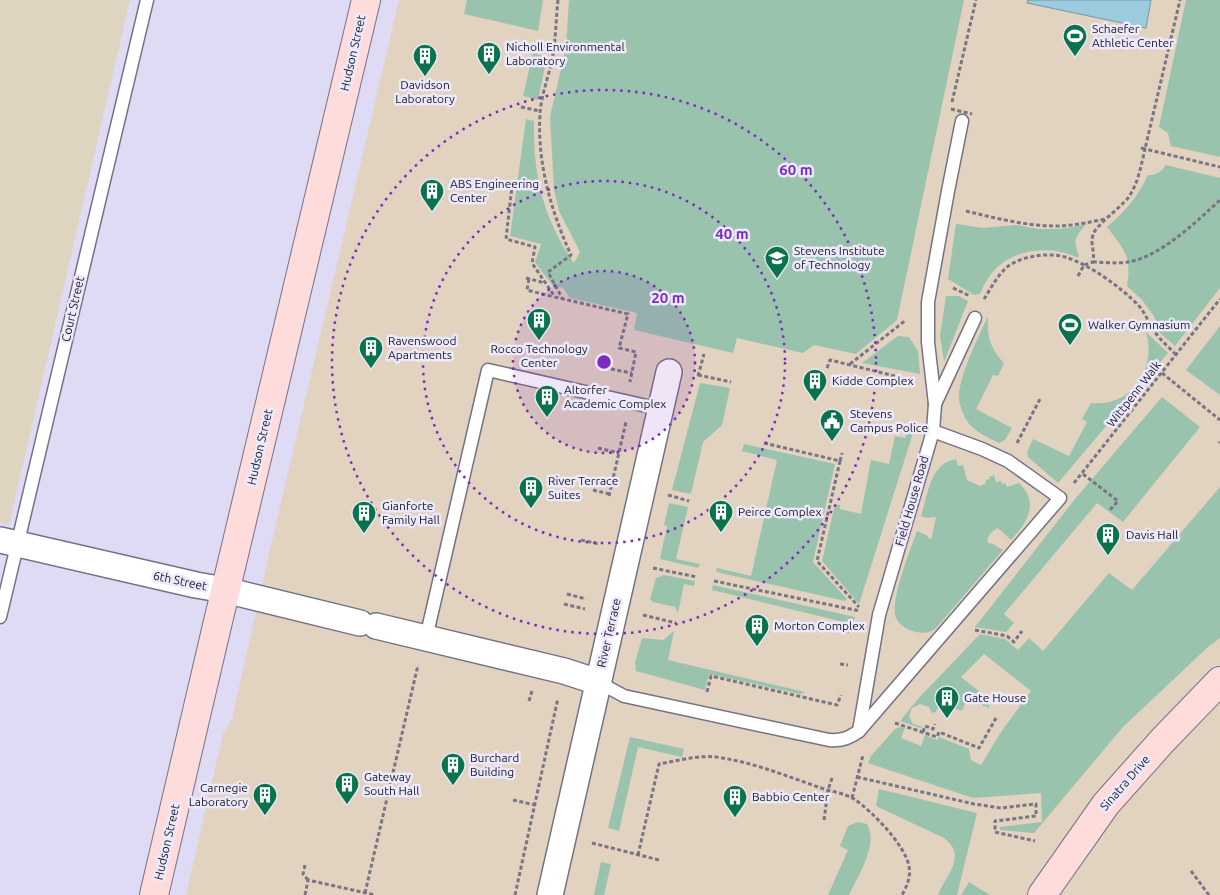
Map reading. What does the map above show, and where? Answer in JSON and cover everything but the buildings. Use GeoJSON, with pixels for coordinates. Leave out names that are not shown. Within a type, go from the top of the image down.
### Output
{"type":"FeatureCollection","features":[{"type":"Feature","properties":{"kind":"street","name":"Hudson Street"},"geometry":{"type":"LineString","coordinates":[[154,895],[366,0]]}},
{"type":"Feature","properties":{"kind":"street","name":"River Terrace"},"geometry":{"type":"LineString","coordinates":[[550,895],[669,372]]}},
{"type":"Feature","properties":{"kind":"street","name":"6th Street"},"geometry":{"type":"LineString","coordinates":[[8,542],[225,590],[564,671],[598,682]]}},
{"type":"Feature","properties":{"kind":"street","name":"Sinatra Drive"},"geometry":{"type":"LineString","coordinates":[[1042,895],[1106,804],[1163,740],[1220,681]]}},
{"type":"Feature","properties":{"kind":"lane","name":"Court Street"},"geometry":{"type":"LineString","coordinates":[[0,617],[8,542],[147,0]]}},
{"type":"Feature","properties":{"kind":"lane","name":"Field House Road"},"geometry":{"type":"LineString","coordinates":[[859,731],[879,615],[933,431],[935,404],[928,342],[928,302],[967,118]]}},
{"type":"Feature","properties":{"kind":"lane"},"geometry":{"type":"LineString","coordinates":[[935,404],[975,318]]}},
{"type":"Feature","properties":{"kind":"lane"},"geometry":{"type":"LineString","coordinates":[[426,638],[488,370],[660,410]]}},
{"type":"Feature","properties":{"kind":"lane"},"geometry":{"type":"LineString","coordinates":[[598,682],[624,696],[829,740],[840,741],[849,738],[859,731],[1060,498],[1008,461],[933,431]]}},
{"type":"Feature","properties":{"kind":"path"},"geometry":{"type":"LineString","coordinates":[[558,0],[554,48],[540,111],[542,162],[546,189],[558,227],[571,255],[548,272],[563,298]]}},
{"type":"Feature","properties":{"kind":"path"},"geometry":{"type":"LineString","coordinates":[[949,116],[976,0]]}},
{"type":"Feature","properties":{"kind":"path"},"geometry":{"type":"LineString","coordinates":[[1093,262],[1095,252],[1091,242],[1093,232],[1120,207],[1133,190],[1180,0]]}},
{"type":"Feature","properties":{"kind":"path"},"geometry":{"type":"LineString","coordinates":[[535,44],[554,48]]}},
{"type":"Feature","properties":{"kind":"path"},"geometry":{"type":"LineString","coordinates":[[521,107],[540,111]]}},
{"type":"Feature","properties":{"kind":"path"},"geometry":{"type":"LineString","coordinates":[[951,109],[967,118]]}},
{"type":"Feature","properties":{"kind":"path"},"geometry":{"type":"LineString","coordinates":[[1143,149],[1220,166]]}},
{"type":"Feature","properties":{"kind":"path"},"geometry":{"type":"LineString","coordinates":[[503,184],[512,186],[506,240],[535,247],[532,263],[555,297]]}},
{"type":"Feature","properties":{"kind":"path"},"geometry":{"type":"LineString","coordinates":[[1078,276],[1084,265],[1093,262],[1126,263],[1155,252],[1189,227],[1220,200]]}},
{"type":"Feature","properties":{"kind":"path"},"geometry":{"type":"LineString","coordinates":[[1007,220],[1055,226],[1106,219]]}},
{"type":"Feature","properties":{"kind":"path"},"geometry":{"type":"LineString","coordinates":[[975,318],[982,302],[1005,269],[1030,258],[1064,257],[1084,265],[1119,288],[1139,306],[1147,316],[1154,332],[1176,355]]}},
{"type":"Feature","properties":{"kind":"path"},"geometry":{"type":"LineString","coordinates":[[932,278],[982,302]]}},
{"type":"Feature","properties":{"kind":"path"},"geometry":{"type":"LineString","coordinates":[[546,283],[528,279],[527,290],[628,314],[619,348],[636,352],[628,392],[630,403],[608,503]]}},
{"type":"Feature","properties":{"kind":"path","name":"Wittpenn Walk"},"geometry":{"type":"LineString","coordinates":[[1060,498],[1082,474],[1220,299]]}},
{"type":"Feature","properties":{"kind":"path"},"geometry":{"type":"LineString","coordinates":[[849,365],[928,302]]}},
{"type":"Feature","properties":{"kind":"path"},"geometry":{"type":"LineString","coordinates":[[827,368],[830,360],[933,385]]}},
{"type":"Feature","properties":{"kind":"path"},"geometry":{"type":"LineString","coordinates":[[611,369],[632,373]]}},
{"type":"Feature","properties":{"kind":"path"},"geometry":{"type":"LineString","coordinates":[[1162,373],[1220,420]]}},
{"type":"Feature","properties":{"kind":"path"},"geometry":{"type":"LineString","coordinates":[[698,375],[731,382]]}},
{"type":"Feature","properties":{"kind":"path"},"geometry":{"type":"LineString","coordinates":[[1022,433],[1040,399]]}},
{"type":"Feature","properties":{"kind":"path"},"geometry":{"type":"LineString","coordinates":[[898,424],[917,430]]}},
{"type":"Feature","properties":{"kind":"path"},"geometry":{"type":"LineString","coordinates":[[764,443],[840,461]]}},
{"type":"Feature","properties":{"kind":"path"},"geometry":{"type":"LineString","coordinates":[[598,448],[619,453]]}},
{"type":"Feature","properties":{"kind":"path"},"geometry":{"type":"LineString","coordinates":[[714,581],[863,611],[818,561],[842,453]]}},
{"type":"Feature","properties":{"kind":"path"},"geometry":{"type":"LineString","coordinates":[[1082,474],[1118,502],[1108,511]]}},
{"type":"Feature","properties":{"kind":"path"},"geometry":{"type":"LineString","coordinates":[[593,490],[610,494]]}},
{"type":"Feature","properties":{"kind":"path"},"geometry":{"type":"LineString","coordinates":[[679,498],[689,501]]}},
{"type":"Feature","properties":{"kind":"path"},"geometry":{"type":"LineString","coordinates":[[597,553],[600,536]]}},
{"type":"Feature","properties":{"kind":"path"},"geometry":{"type":"LineString","coordinates":[[581,540],[599,544]]}},
{"type":"Feature","properties":{"kind":"path"},"geometry":{"type":"LineString","coordinates":[[651,567],[697,577]]}},
{"type":"Feature","properties":{"kind":"path"},"geometry":{"type":"LineString","coordinates":[[583,617],[588,590]]}},
{"type":"Feature","properties":{"kind":"path"},"geometry":{"type":"LineString","coordinates":[[566,594],[586,599]]}},
{"type":"Feature","properties":{"kind":"path"},"geometry":{"type":"LineString","coordinates":[[564,604],[584,609]]}},
{"type":"Feature","properties":{"kind":"path"},"geometry":{"type":"LineString","coordinates":[[666,621],[676,623]]}},
{"type":"Feature","properties":{"kind":"path"},"geometry":{"type":"LineString","coordinates":[[967,629],[1007,636],[1014,642],[1022,631]]}},
{"type":"Feature","properties":{"kind":"path"},"geometry":{"type":"LineString","coordinates":[[365,893],[418,664]]}},
{"type":"Feature","properties":{"kind":"path"},"geometry":{"type":"LineString","coordinates":[[846,674],[848,666]]}},
{"type":"Feature","properties":{"kind":"path"},"geometry":{"type":"LineString","coordinates":[[706,694],[712,676],[837,705],[842,691]]}},
{"type":"Feature","properties":{"kind":"path"},"geometry":{"type":"LineString","coordinates":[[515,895],[558,696]]}},
{"type":"Feature","properties":{"kind":"path"},"geometry":{"type":"LineString","coordinates":[[892,722],[937,737],[939,732],[979,748],[996,718]]}},
{"type":"Feature","properties":{"kind":"path"},"geometry":{"type":"LineString","coordinates":[[923,732],[925,726],[933,729],[935,724]]}},
{"type":"Feature","properties":{"kind":"path"},"geometry":{"type":"LineString","coordinates":[[638,854],[659,764],[693,758],[713,757],[741,761],[774,770],[854,800],[875,816],[889,831],[909,866],[909,882],[902,895]]}},
{"type":"Feature","properties":{"kind":"path"},"geometry":{"type":"LineString","coordinates":[[857,777],[974,804],[1001,808],[1036,804],[1036,816],[995,821],[995,832],[1035,841]]}},
{"type":"Feature","properties":{"kind":"path"},"geometry":{"type":"LineString","coordinates":[[824,820],[828,790],[832,778]]}},
{"type":"Feature","properties":{"kind":"path"},"geometry":{"type":"LineString","coordinates":[[513,800],[535,805]]}},
{"type":"Feature","properties":{"kind":"path"},"geometry":{"type":"LineString","coordinates":[[592,844],[659,860]]}},
{"type":"Feature","properties":{"kind":"path"},"geometry":{"type":"LineString","coordinates":[[305,865],[303,874],[308,880],[375,895]]}},
{"type":"Feature","properties":{"kind":"path"},"geometry":{"type":"LineString","coordinates":[[1191,871],[1209,895]]}},
{"type":"Feature","properties":{"kind":"path"},"geometry":{"type":"LineString","coordinates":[[305,895],[308,880]]}},
{"type":"Feature","properties":{"kind":"shaded area"},"geometry":{"type":"Polygon","coordinates":[[[0,0],[130,0],[9,525],[0,522],[0,0]]]}},
{"type":"Feature","properties":{"kind":"shaded area","name":"Stevens Institute of Technology"},"geometry":{"type":"Polygon","coordinates":[[[399,0],[1220,0],[1220,895],[186,895],[223,734],[232,719],[399,0]]]}},
{"type":"Feature","properties":{"kind":"green space"},"geometry":{"type":"Polygon","coordinates":[[[467,0],[543,0],[538,31],[464,14],[467,0]]]}},
{"type":"Feature","properties":{"kind":"green space"},"geometry":{"type":"Polygon","coordinates":[[[569,0],[964,0],[897,320],[856,354],[814,345],[803,353],[737,338],[733,353],[634,330],[637,313],[570,298],[564,289],[560,287],[555,289],[535,262],[541,244],[510,236],[526,119],[534,121],[535,160],[547,213],[563,246],[574,263],[580,252],[559,211],[554,190],[550,117],[566,47],[569,0]]]}},
{"type":"Feature","properties":{"kind":"green space"},"geometry":{"type":"Polygon","coordinates":[[[1186,0],[1220,0],[1220,157],[1171,146],[1168,133],[1159,127],[1186,0]]]}},
{"type":"Feature","properties":{"kind":"green space"},"geometry":{"type":"Polygon","coordinates":[[[533,53],[547,57],[538,100],[523,96],[533,53]]]}},
{"type":"Feature","properties":{"kind":"green space"},"geometry":{"type":"Polygon","coordinates":[[[1166,165],[1220,178],[1220,288],[1175,346],[1160,333],[1154,316],[1142,300],[1127,286],[1128,267],[1125,253],[1107,227],[1120,216],[1140,190],[1148,175],[1158,173],[1166,165]]]}},
{"type":"Feature","properties":{"kind":"green space"},"geometry":{"type":"Polygon","coordinates":[[[1087,223],[1076,238],[1078,258],[1069,254],[1048,250],[1017,255],[996,268],[988,278],[980,294],[974,295],[948,279],[956,224],[983,228],[1016,225],[1038,229],[1059,229],[1087,223]]]}},
{"type":"Feature","properties":{"kind":"green space"},"geometry":{"type":"Polygon","coordinates":[[[946,296],[959,296],[968,301],[944,362],[940,336],[946,296]]]}},
{"type":"Feature","properties":{"kind":"green space"},"geometry":{"type":"Polygon","coordinates":[[[988,316],[990,342],[1004,363],[998,376],[993,375],[976,409],[1012,428],[1005,440],[999,443],[980,433],[970,425],[959,400],[962,378],[988,316]]]}},
{"type":"Feature","properties":{"kind":"green space"},"geometry":{"type":"Polygon","coordinates":[[[1220,326],[1220,395],[1186,370],[1220,326]]]}},
{"type":"Feature","properties":{"kind":"green space"},"geometry":{"type":"Polygon","coordinates":[[[1146,332],[1168,353],[1058,483],[1028,457],[1027,452],[1033,439],[1069,456],[1087,422],[1082,419],[1091,403],[1106,403],[1118,399],[1138,383],[1148,360],[1146,332]]]}},
{"type":"Feature","properties":{"kind":"green space"},"geometry":{"type":"Polygon","coordinates":[[[898,336],[909,337],[918,351],[920,374],[862,363],[898,336]]]}},
{"type":"Feature","properties":{"kind":"green space"},"geometry":{"type":"Polygon","coordinates":[[[700,383],[730,388],[722,425],[703,442],[691,494],[672,490],[700,383]]]}},
{"type":"Feature","properties":{"kind":"green space"},"geometry":{"type":"Polygon","coordinates":[[[1162,397],[1200,427],[1123,522],[1097,503],[1004,614],[1014,623],[1006,632],[975,627],[1075,499],[1162,397]]]}},
{"type":"Feature","properties":{"kind":"green space"},"geometry":{"type":"Polygon","coordinates":[[[907,432],[913,433],[859,604],[822,561],[835,504],[840,505],[840,509],[861,514],[871,460],[889,464],[895,436],[905,438],[907,432]]]}},
{"type":"Feature","properties":{"kind":"green space"},"geometry":{"type":"Polygon","coordinates":[[[744,444],[835,464],[813,562],[847,599],[845,601],[716,572],[717,568],[751,576],[777,460],[742,451],[744,444]]]}},
{"type":"Feature","properties":{"kind":"green space"},"geometry":{"type":"Polygon","coordinates":[[[956,459],[958,466],[963,465],[967,480],[980,486],[990,479],[989,477],[994,475],[996,482],[1001,481],[1007,487],[1019,483],[1029,498],[1029,513],[1022,527],[1011,540],[998,528],[990,534],[988,543],[1003,550],[936,628],[924,633],[917,632],[904,627],[896,618],[895,600],[917,531],[926,535],[931,540],[936,517],[927,518],[921,516],[931,481],[941,467],[947,462],[956,459]]]}},
{"type":"Feature","properties":{"kind":"green space"},"geometry":{"type":"Polygon","coordinates":[[[1220,487],[1220,638],[1123,727],[1034,833],[1000,830],[1000,827],[1042,822],[1041,793],[973,798],[868,763],[871,756],[895,729],[900,727],[905,728],[901,738],[921,746],[925,735],[937,740],[939,737],[969,749],[971,760],[981,765],[1001,732],[1031,691],[984,654],[961,677],[989,699],[989,708],[967,699],[962,711],[943,704],[938,707],[936,712],[932,713],[929,707],[920,704],[912,708],[909,716],[913,724],[923,727],[920,728],[900,721],[917,700],[980,634],[1005,639],[1018,650],[1029,638],[1043,651],[1109,573],[1132,590],[1220,487]]]}},
{"type":"Feature","properties":{"kind":"green space"},"geometry":{"type":"Polygon","coordinates":[[[669,503],[688,507],[676,559],[700,564],[698,568],[660,559],[667,526],[664,525],[669,503]]]}},
{"type":"Feature","properties":{"kind":"green space"},"geometry":{"type":"Polygon","coordinates":[[[664,575],[695,581],[694,586],[684,584],[678,613],[675,607],[653,602],[650,599],[656,578],[664,575]]]}},
{"type":"Feature","properties":{"kind":"green space"},"geometry":{"type":"Polygon","coordinates":[[[713,585],[855,617],[850,633],[847,633],[848,623],[712,590],[713,585]]]}},
{"type":"Feature","properties":{"kind":"green space"},"geometry":{"type":"Polygon","coordinates":[[[674,631],[668,660],[805,692],[800,694],[709,674],[705,690],[636,671],[635,663],[642,638],[663,640],[674,631]]]}},
{"type":"Feature","properties":{"kind":"green space"},"geometry":{"type":"Polygon","coordinates":[[[630,737],[684,749],[682,757],[638,747],[619,831],[608,828],[630,737]]]}},
{"type":"Feature","properties":{"kind":"green space"},"geometry":{"type":"Polygon","coordinates":[[[879,789],[977,813],[957,895],[938,895],[955,859],[951,845],[944,838],[876,806],[879,789]]]}},
{"type":"Feature","properties":{"kind":"green space"},"geometry":{"type":"Polygon","coordinates":[[[858,822],[867,824],[870,832],[871,841],[866,860],[849,895],[828,895],[848,850],[840,846],[848,826],[858,822]]]}},
{"type":"Feature","properties":{"kind":"green space"},"geometry":{"type":"Polygon","coordinates":[[[601,862],[611,864],[604,895],[594,895],[601,862]]]}},
{"type":"Feature","properties":{"kind":"green space"},"geometry":{"type":"Polygon","coordinates":[[[969,882],[990,895],[961,895],[969,882]]]}},
{"type":"Feature","properties":{"kind":"water"},"geometry":{"type":"Polygon","coordinates":[[[1028,0],[1151,0],[1146,28],[1027,3],[1028,0]]]}},
{"type":"Feature","properties":{"kind":"place","name":"Schaefer Athletic Center"},"geometry":{"type":"Point","coordinates":[1075,57]}},
{"type":"Feature","properties":{"kind":"place","name":"Nicholl Environmental Laboratory"},"geometry":{"type":"Point","coordinates":[489,75]}},
{"type":"Feature","properties":{"kind":"place","name":"Davidson Laboratory"},"geometry":{"type":"Point","coordinates":[425,77]}},
{"type":"Feature","properties":{"kind":"place","name":"ABS Engineering Center"},"geometry":{"type":"Point","coordinates":[432,212]}},
{"type":"Feature","properties":{"kind":"place","name":"Stevens Institute of Technology"},"geometry":{"type":"Point","coordinates":[777,279]}},
{"type":"Feature","properties":{"kind":"place","name":"Rocco Technology Center"},"geometry":{"type":"Point","coordinates":[539,341]}},
{"type":"Feature","properties":{"kind":"place","name":"Walker Gymnasium"},"geometry":{"type":"Point","coordinates":[1070,346]}},
{"type":"Feature","properties":{"kind":"place","name":"Ravenswood Apartments"},"geometry":{"type":"Point","coordinates":[371,369]}},
{"type":"Feature","properties":{"kind":"place","name":"Kidde Complex"},"geometry":{"type":"Point","coordinates":[815,402]}},
{"type":"Feature","properties":{"kind":"place","name":"Altorfer Academic Complex"},"geometry":{"type":"Point","coordinates":[547,418]}},
{"type":"Feature","properties":{"kind":"place","name":"Stevens Campus Police"},"geometry":{"type":"Point","coordinates":[832,442]}},
{"type":"Feature","properties":{"kind":"place","name":"River Terrace Suites"},"geometry":{"type":"Point","coordinates":[531,509]}},
{"type":"Feature","properties":{"kind":"place","name":"Peirce Complex"},"geometry":{"type":"Point","coordinates":[721,533]}},
{"type":"Feature","properties":{"kind":"place","name":"Gianforte Family Hall"},"geometry":{"type":"Point","coordinates":[364,534]}},
{"type":"Feature","properties":{"kind":"place","name":"Davis Hall"},"geometry":{"type":"Point","coordinates":[1108,556]}},
{"type":"Feature","properties":{"kind":"place","name":"Morton Complex"},"geometry":{"type":"Point","coordinates":[757,647]}},
{"type":"Feature","properties":{"kind":"place","name":"Gate House"},"geometry":{"type":"Point","coordinates":[947,719]}},
{"type":"Feature","properties":{"kind":"place","name":"Burchard Building"},"geometry":{"type":"Point","coordinates":[453,786]}},
{"type":"Feature","properties":{"kind":"place","name":"Gateway South Hall"},"geometry":{"type":"Point","coordinates":[347,805]}},
{"type":"Feature","properties":{"kind":"place","name":"Carnegie Laboratory"},"geometry":{"type":"Point","coordinates":[265,816]}},
{"type":"Feature","properties":{"kind":"place","name":"Babbio Center"},"geometry":{"type":"Point","coordinates":[735,818]}}]}
